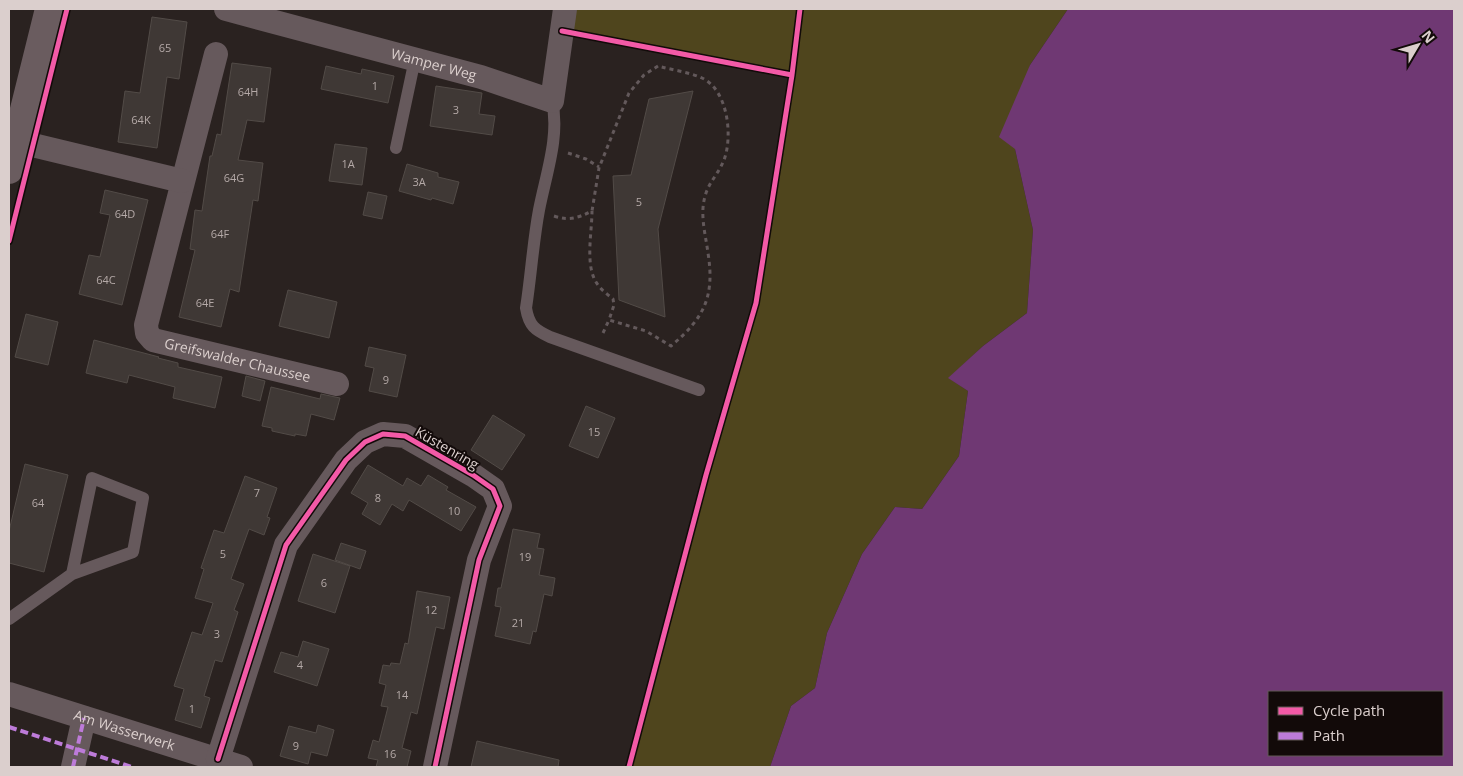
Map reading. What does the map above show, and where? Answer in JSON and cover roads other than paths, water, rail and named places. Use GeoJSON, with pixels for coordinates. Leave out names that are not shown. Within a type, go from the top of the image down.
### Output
{"type":"FeatureCollection","features":[{"type":"Feature","properties":{"kind":"main road"},"geometry":{"type":"LineString","coordinates":[[9,170],[48,9]]}},
{"type":"Feature","properties":{"kind":"street","name":"Wamper Weg"},"geometry":{"type":"LineString","coordinates":[[226,9],[415,59],[517,88],[552,101]]}},
{"type":"Feature","properties":{"kind":"street"},"geometry":{"type":"LineString","coordinates":[[552,101],[565,9]]}},
{"type":"Feature","properties":{"kind":"street","name":"Greifswalder Chaussee"},"geometry":{"type":"LineString","coordinates":[[216,54],[146,325],[147,333],[154,340],[337,384]]}},
{"type":"Feature","properties":{"kind":"street"},"geometry":{"type":"LineString","coordinates":[[16,141],[182,181]]}},
{"type":"Feature","properties":{"kind":"street","name":"Küstenring"},"geometry":{"type":"LineString","coordinates":[[218,759],[286,545],[346,460],[365,442],[383,434],[405,436],[473,475],[493,489],[500,506],[479,560],[435,767]]}},
{"type":"Feature","properties":{"kind":"street","name":"Am Wasserwerk"},"geometry":{"type":"LineString","coordinates":[[9,694],[242,767]]}},
{"type":"Feature","properties":{"kind":"street"},"geometry":{"type":"LineString","coordinates":[[72,767],[84,718]]}},
{"type":"Feature","properties":{"kind":"lane"},"geometry":{"type":"LineString","coordinates":[[396,148],[415,59]]}},
{"type":"Feature","properties":{"kind":"lane"},"geometry":{"type":"LineString","coordinates":[[552,101],[555,115],[552,147],[539,211],[526,308],[528,320],[537,331],[699,390]]}},
{"type":"Feature","properties":{"kind":"lane"},"geometry":{"type":"LineString","coordinates":[[9,619],[72,574],[133,552],[142,498],[92,478],[72,574]]}}]}
